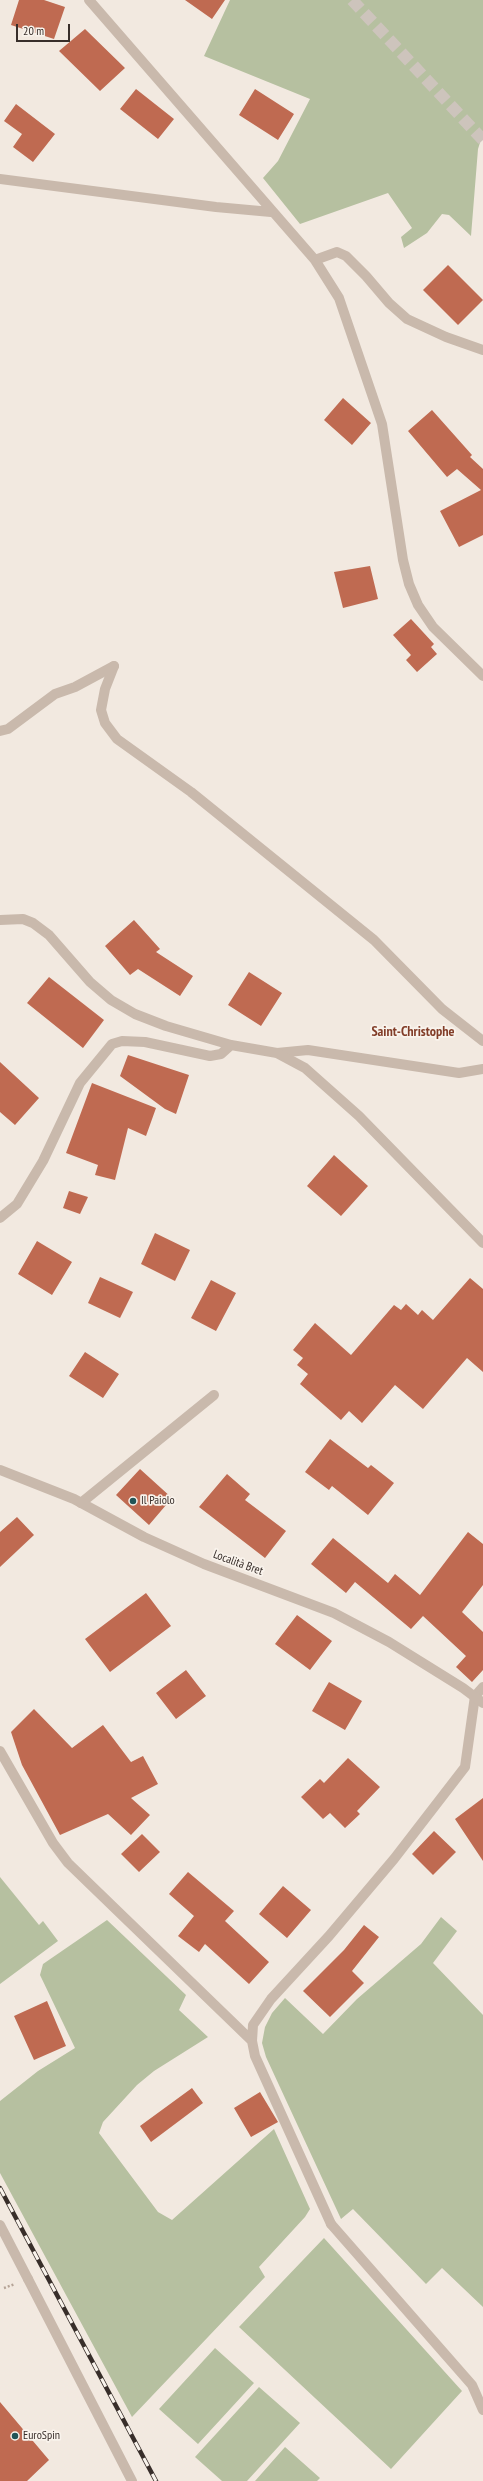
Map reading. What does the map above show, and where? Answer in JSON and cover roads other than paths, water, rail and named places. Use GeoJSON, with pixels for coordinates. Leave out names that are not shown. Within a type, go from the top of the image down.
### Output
{"type":"FeatureCollection","features":[{"type":"Feature","properties":{"kind":"street"},"geometry":{"type":"LineString","coordinates":[[89,0],[271,212],[315,260],[339,298],[382,424],[403,560],[409,584],[418,605],[433,626],[483,676]]}},
{"type":"Feature","properties":{"kind":"street"},"geometry":{"type":"LineString","coordinates":[[0,179],[216,207],[271,212]]}},
{"type":"Feature","properties":{"kind":"street"},"geometry":{"type":"LineString","coordinates":[[315,260],[337,252],[346,256],[366,276],[389,303],[407,320],[483,350]]}},
{"type":"Feature","properties":{"kind":"street"},"geometry":{"type":"LineString","coordinates":[[0,731],[8,729],[55,694],[75,687],[114,666],[105,689],[101,710],[105,723],[117,739],[191,792],[374,940],[442,1009],[483,1041]]}},
{"type":"Feature","properties":{"kind":"street"},"geometry":{"type":"LineString","coordinates":[[0,920],[23,919],[33,923],[49,935],[90,982],[110,1000],[135,1014],[166,1026],[231,1045],[277,1053],[308,1050],[459,1073],[483,1069]]}},
{"type":"Feature","properties":{"kind":"street"},"geometry":{"type":"LineString","coordinates":[[0,1218],[17,1204],[43,1161],[80,1083],[112,1044],[122,1041],[145,1042],[210,1056],[221,1054],[231,1045]]}},
{"type":"Feature","properties":{"kind":"street"},"geometry":{"type":"LineString","coordinates":[[277,1053],[305,1068],[359,1116],[483,1243]]}},
{"type":"Feature","properties":{"kind":"street"},"geometry":{"type":"LineString","coordinates":[[81,1503],[214,1395]]}},
{"type":"Feature","properties":{"kind":"street","name":"Località Bret"},"geometry":{"type":"LineString","coordinates":[[0,1470],[81,1503],[144,1537],[197,1561],[334,1613],[389,1642],[463,1688],[479,1700]]}},
{"type":"Feature","properties":{"kind":"street"},"geometry":{"type":"LineString","coordinates":[[483,1687],[465,1767],[394,1859],[329,1936],[259,2014],[253,2025],[252,2041],[255,2056],[331,2224],[472,2385],[483,2410]]}},
{"type":"Feature","properties":{"kind":"street"},"geometry":{"type":"LineString","coordinates":[[0,1751],[53,1843],[68,1863],[252,2041]]}},
{"type":"Feature","properties":{"kind":"street"},"geometry":{"type":"LineString","coordinates":[[0,2224],[132,2481]]}},
{"type":"Feature","properties":{"kind":"tunnel"},"geometry":{"type":"LineString","coordinates":[[352,0],[483,140]]}},
{"type":"Feature","properties":{"kind":"railway"},"geometry":{"type":"LineString","coordinates":[[0,2188],[156,2481]]}},
{"type":"Feature","properties":{"kind":"place","name":"Il Paiolo"},"geometry":{"type":"Point","coordinates":[133,1501]}},
{"type":"Feature","properties":{"kind":"place","name":"EuroSpin"},"geometry":{"type":"Point","coordinates":[15,2436]}},
{"type":"Feature","properties":{"kind":"district","name":"Saint-Christophe"},"geometry":{"type":"Point","coordinates":[413,1032]}}]}
